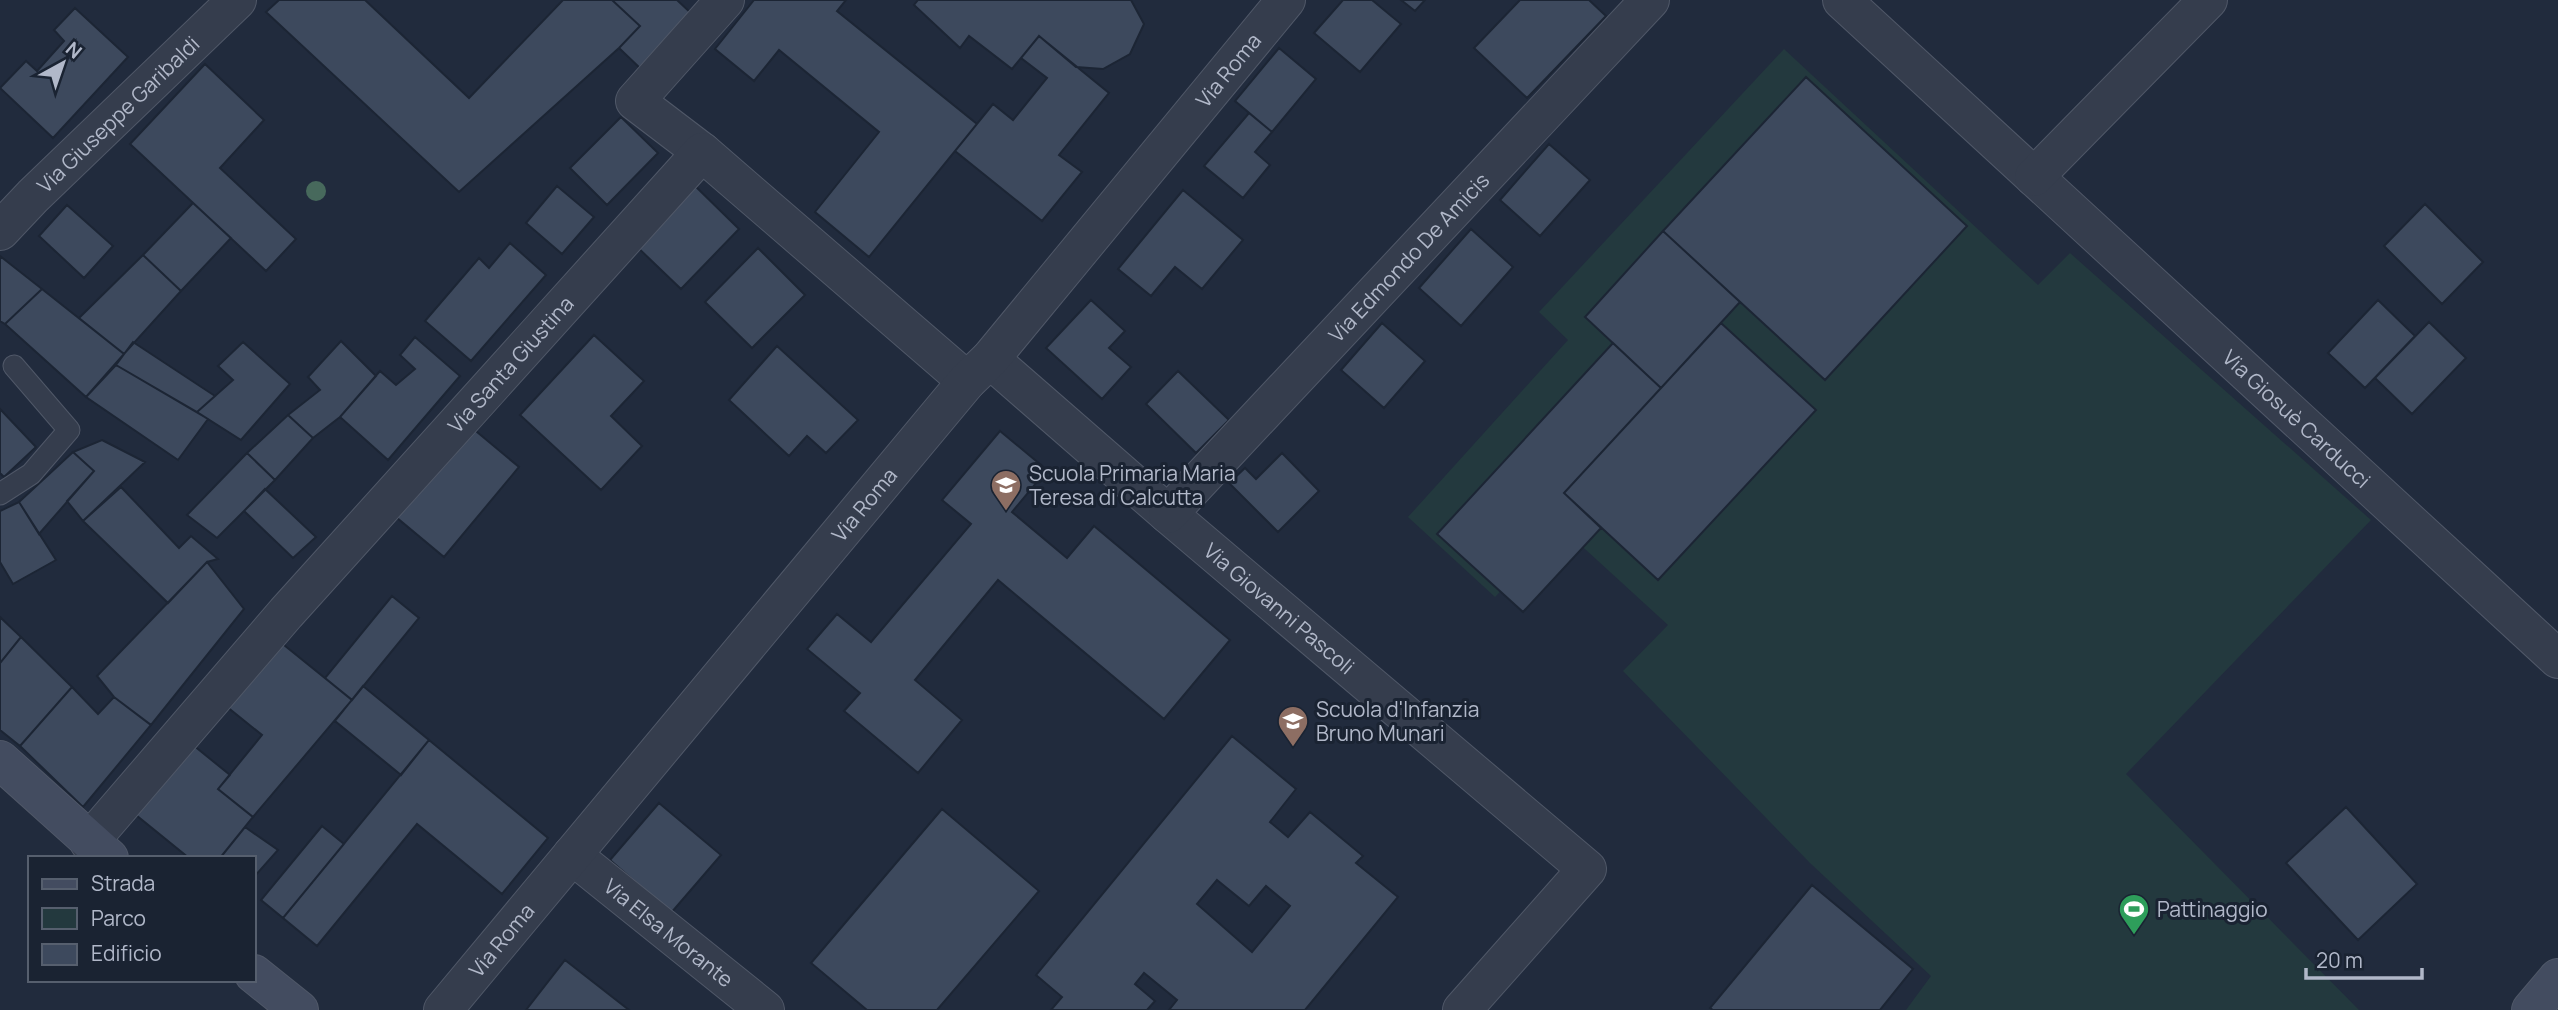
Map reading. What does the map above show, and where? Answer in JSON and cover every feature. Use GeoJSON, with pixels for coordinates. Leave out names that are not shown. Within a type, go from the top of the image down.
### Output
{"type":"FeatureCollection","features":[{"type":"Feature","properties":{"kind":"street","name":"Via Giuseppe Garibaldi"},"geometry":{"type":"LineString","coordinates":[[0,231],[237,0]]}},
{"type":"Feature","properties":{"kind":"street","name":"Via Roma"},"geometry":{"type":"LineString","coordinates":[[443,1010],[1286,0]]}},
{"type":"Feature","properties":{"kind":"street","name":"Via Edmondo De Amicis"},"geometry":{"type":"LineString","coordinates":[[1168,514],[1650,0]]}},
{"type":"Feature","properties":{"kind":"street","name":"Via Giosuè Carducci"},"geometry":{"type":"LineString","coordinates":[[1842,0],[2558,659]]}},
{"type":"Feature","properties":{"kind":"street"},"geometry":{"type":"LineString","coordinates":[[2034,177],[2208,0]]}},
{"type":"Feature","properties":{"kind":"street"},"geometry":{"type":"LineString","coordinates":[[711,5],[635,102],[978,370]]}},
{"type":"Feature","properties":{"kind":"street","name":"Via Santa Giustina"},"geometry":{"type":"LineString","coordinates":[[99,850],[286,613],[702,152]]}},
{"type":"Feature","properties":{"kind":"street","name":"Via Giovanni Pascoli"},"geometry":{"type":"LineString","coordinates":[[978,370],[1168,514],[1587,869],[1462,1010]]}},
{"type":"Feature","properties":{"kind":"street"},"geometry":{"type":"LineString","coordinates":[[0,760],[99,850]]}},
{"type":"Feature","properties":{"kind":"street","name":"Via Elsa Morante"},"geometry":{"type":"LineString","coordinates":[[572,855],[765,1010]]}},
{"type":"Feature","properties":{"kind":"street"},"geometry":{"type":"LineString","coordinates":[[256,976],[299,1010]]}},
{"type":"Feature","properties":{"kind":"street"},"geometry":{"type":"LineString","coordinates":[[2531,1010],[2558,978]]}},
{"type":"Feature","properties":{"kind":"lane"},"geometry":{"type":"LineString","coordinates":[[0,494],[31,474],[69,430],[13,366]]}},
{"type":"Feature","properties":{"kind":"green space"},"geometry":{"type":"Polygon","coordinates":[[[1784,49],[2038,285],[2070,253],[2371,520],[2126,774],[2359,1010],[1906,1010],[1931,976],[1810,863],[1623,671],[1668,625],[1562,528],[1495,597],[1408,517],[1568,340],[1539,312],[1784,49]]]}},
{"type":"Feature","properties":{"kind":"building"},"geometry":{"type":"Polygon","coordinates":[[[279,0],[365,0],[469,98],[563,0],[612,0],[640,26],[459,192],[266,12],[279,0]]]}},
{"type":"Feature","properties":{"kind":"building"},"geometry":{"type":"Polygon","coordinates":[[[612,0],[677,0],[693,15],[642,70],[619,48],[640,26],[612,0]]]}},
{"type":"Feature","properties":{"kind":"building"},"geometry":{"type":"Polygon","coordinates":[[[754,0],[846,0],[837,11],[977,124],[869,257],[815,212],[879,132],[779,50],[754,81],[715,49],[754,0]]]}},
{"type":"Feature","properties":{"kind":"building"},"geometry":{"type":"Polygon","coordinates":[[[918,0],[1131,0],[1144,24],[1130,54],[1103,69],[1076,67],[1039,36],[1012,69],[969,36],[960,48],[914,5],[918,0]]]}},
{"type":"Feature","properties":{"kind":"building"},"geometry":{"type":"Polygon","coordinates":[[[1343,0],[1372,0],[1401,24],[1360,72],[1314,33],[1343,0]]]}},
{"type":"Feature","properties":{"kind":"building"},"geometry":{"type":"Polygon","coordinates":[[[1401,0],[1425,0],[1415,11],[1401,0]]]}},
{"type":"Feature","properties":{"kind":"building"},"geometry":{"type":"Polygon","coordinates":[[[1520,0],[1589,0],[1606,16],[1527,98],[1474,48],[1520,0]]]}},
{"type":"Feature","properties":{"kind":"building"},"geometry":{"type":"Polygon","coordinates":[[[75,8],[128,57],[53,138],[0,88],[26,61],[37,71],[64,41],[54,30],[75,8]]]}},
{"type":"Feature","properties":{"kind":"building"},"geometry":{"type":"Polygon","coordinates":[[[1039,36],[1109,93],[1059,155],[1082,172],[1042,221],[955,151],[993,104],[1013,120],[1047,78],[1021,58],[1039,36]]]}},
{"type":"Feature","properties":{"kind":"building"},"geometry":{"type":"Polygon","coordinates":[[[1279,48],[1316,79],[1272,132],[1235,101],[1279,48]]]}},
{"type":"Feature","properties":{"kind":"building"},"geometry":{"type":"Polygon","coordinates":[[[205,64],[264,120],[220,168],[296,239],[266,271],[130,144],[205,64]]]}},
{"type":"Feature","properties":{"kind":"building"},"geometry":{"type":"Polygon","coordinates":[[[1806,77],[1967,226],[1825,380],[1663,231],[1806,77]]]}},
{"type":"Feature","properties":{"kind":"building"},"geometry":{"type":"Polygon","coordinates":[[[1249,113],[1272,132],[1255,152],[1270,165],[1243,198],[1204,166],[1249,113]]]}},
{"type":"Feature","properties":{"kind":"building"},"geometry":{"type":"Polygon","coordinates":[[[621,117],[658,153],[607,205],[570,168],[621,117]]]}},
{"type":"Feature","properties":{"kind":"building"},"geometry":{"type":"Polygon","coordinates":[[[1549,144],[1590,180],[1540,236],[1500,200],[1549,144]]]}},
{"type":"Feature","properties":{"kind":"building"},"geometry":{"type":"Polygon","coordinates":[[[690,181],[739,229],[681,289],[632,242],[690,181]]]}},
{"type":"Feature","properties":{"kind":"building"},"geometry":{"type":"Polygon","coordinates":[[[557,186],[594,217],[562,254],[526,223],[557,186]]]}},
{"type":"Feature","properties":{"kind":"building"},"geometry":{"type":"Polygon","coordinates":[[[1183,190],[1243,240],[1202,289],[1175,267],[1151,296],[1118,269],[1183,190]]]}},
{"type":"Feature","properties":{"kind":"building"},"geometry":{"type":"Polygon","coordinates":[[[193,203],[231,238],[181,291],[143,255],[193,203]]]}},
{"type":"Feature","properties":{"kind":"building"},"geometry":{"type":"Polygon","coordinates":[[[2425,204],[2483,262],[2442,304],[2384,246],[2425,204]]]}},
{"type":"Feature","properties":{"kind":"building"},"geometry":{"type":"Polygon","coordinates":[[[67,205],[113,246],[84,278],[39,236],[67,205]]]}},
{"type":"Feature","properties":{"kind":"building"},"geometry":{"type":"Polygon","coordinates":[[[1471,229],[1513,267],[1461,326],[1419,288],[1471,229]]]}},
{"type":"Feature","properties":{"kind":"building"},"geometry":{"type":"Polygon","coordinates":[[[1663,231],[1740,302],[1661,388],[1585,317],[1663,231]]]}},
{"type":"Feature","properties":{"kind":"building"},"geometry":{"type":"Polygon","coordinates":[[[510,243],[546,275],[471,361],[425,321],[479,258],[489,268],[510,243]]]}},
{"type":"Feature","properties":{"kind":"building"},"geometry":{"type":"Polygon","coordinates":[[[758,248],[805,295],[752,348],[705,302],[758,248]]]}},
{"type":"Feature","properties":{"kind":"building"},"geometry":{"type":"Polygon","coordinates":[[[143,255],[181,291],[124,354],[79,318],[143,255]]]}},
{"type":"Feature","properties":{"kind":"building"},"geometry":{"type":"Polygon","coordinates":[[[0,256],[42,289],[5,324],[0,321],[0,256]]]}},
{"type":"Feature","properties":{"kind":"building"},"geometry":{"type":"Polygon","coordinates":[[[42,289],[124,354],[86,397],[5,324],[42,289]]]}},
{"type":"Feature","properties":{"kind":"building"},"geometry":{"type":"Polygon","coordinates":[[[1091,300],[1125,331],[1109,348],[1131,367],[1102,399],[1046,348],[1091,300]]]}},
{"type":"Feature","properties":{"kind":"building"},"geometry":{"type":"Polygon","coordinates":[[[2378,300],[2415,336],[2365,388],[2328,353],[2378,300]]]}},
{"type":"Feature","properties":{"kind":"building"},"geometry":{"type":"Polygon","coordinates":[[[2429,322],[2466,358],[2412,414],[2375,378],[2429,322]]]}},
{"type":"Feature","properties":{"kind":"building"},"geometry":{"type":"Polygon","coordinates":[[[1382,323],[1425,361],[1384,408],[1341,370],[1382,323]]]}},
{"type":"Feature","properties":{"kind":"building"},"geometry":{"type":"Polygon","coordinates":[[[1721,323],[1816,410],[1658,580],[1564,493],[1721,323]]]}},
{"type":"Feature","properties":{"kind":"building"},"geometry":{"type":"Polygon","coordinates":[[[594,335],[644,381],[611,416],[642,446],[601,490],[520,415],[594,335]]]}},
{"type":"Feature","properties":{"kind":"building"},"geometry":{"type":"Polygon","coordinates":[[[415,337],[460,376],[388,460],[340,417],[380,371],[396,385],[415,369],[400,355],[415,337]]]}},
{"type":"Feature","properties":{"kind":"building"},"geometry":{"type":"Polygon","coordinates":[[[341,341],[376,376],[340,417],[313,438],[288,415],[320,390],[308,377],[341,341]]]}},
{"type":"Feature","properties":{"kind":"building"},"geometry":{"type":"Polygon","coordinates":[[[133,342],[215,396],[197,412],[116,365],[133,342]]]}},
{"type":"Feature","properties":{"kind":"building"},"geometry":{"type":"Polygon","coordinates":[[[243,342],[290,384],[241,440],[197,412],[233,380],[218,366],[243,342]]]}},
{"type":"Feature","properties":{"kind":"building"},"geometry":{"type":"Polygon","coordinates":[[[1613,343],[1661,388],[1564,493],[1601,528],[1523,612],[1437,534],[1613,343]]]}},
{"type":"Feature","properties":{"kind":"building"},"geometry":{"type":"Polygon","coordinates":[[[777,346],[858,420],[826,453],[807,436],[789,456],[729,400],[777,346]]]}},
{"type":"Feature","properties":{"kind":"building"},"geometry":{"type":"Polygon","coordinates":[[[116,365],[208,419],[178,460],[86,397],[116,365]]]}},
{"type":"Feature","properties":{"kind":"building"},"geometry":{"type":"Polygon","coordinates":[[[1178,371],[1229,420],[1196,453],[1146,404],[1178,371]]]}},
{"type":"Feature","properties":{"kind":"building"},"geometry":{"type":"Polygon","coordinates":[[[0,409],[36,447],[4,477],[0,473],[0,409]]]}},
{"type":"Feature","properties":{"kind":"building"},"geometry":{"type":"Polygon","coordinates":[[[288,415],[313,438],[275,480],[247,453],[288,415]]]}},
{"type":"Feature","properties":{"kind":"building"},"geometry":{"type":"Polygon","coordinates":[[[471,427],[519,467],[444,557],[396,517],[471,427]]]}},
{"type":"Feature","properties":{"kind":"building"},"geometry":{"type":"Polygon","coordinates":[[[1000,431],[1047,470],[1012,512],[1067,558],[1094,526],[1230,640],[1164,719],[998,580],[915,680],[962,720],[918,773],[844,711],[860,693],[807,649],[837,614],[871,642],[971,524],[942,500],[1000,431]]]}},
{"type":"Feature","properties":{"kind":"building"},"geometry":{"type":"Polygon","coordinates":[[[102,440],[145,462],[83,521],[67,501],[94,471],[73,452],[102,440]]]}},
{"type":"Feature","properties":{"kind":"building"},"geometry":{"type":"Polygon","coordinates":[[[73,452],[94,471],[39,534],[19,502],[73,452]]]}},
{"type":"Feature","properties":{"kind":"building"},"geometry":{"type":"Polygon","coordinates":[[[247,453],[275,480],[217,538],[187,515],[247,453]]]}},
{"type":"Feature","properties":{"kind":"building"},"geometry":{"type":"Polygon","coordinates":[[[1282,453],[1319,491],[1278,532],[1229,483],[1245,468],[1256,479],[1282,453]]]}},
{"type":"Feature","properties":{"kind":"building"},"geometry":{"type":"Polygon","coordinates":[[[121,487],[179,548],[191,536],[218,559],[207,562],[168,603],[83,521],[121,487]]]}},
{"type":"Feature","properties":{"kind":"building"},"geometry":{"type":"Polygon","coordinates":[[[265,489],[316,537],[293,558],[244,511],[265,489]]]}},
{"type":"Feature","properties":{"kind":"building"},"geometry":{"type":"Polygon","coordinates":[[[19,502],[56,560],[13,584],[0,562],[0,511],[19,502]]]}},
{"type":"Feature","properties":{"kind":"building"},"geometry":{"type":"Polygon","coordinates":[[[207,562],[244,609],[151,725],[114,697],[97,676],[207,562]]]}},
{"type":"Feature","properties":{"kind":"building"},"geometry":{"type":"Polygon","coordinates":[[[392,596],[419,618],[352,700],[325,678],[392,596]]]}},
{"type":"Feature","properties":{"kind":"building"},"geometry":{"type":"Polygon","coordinates":[[[0,617],[21,637],[0,663],[0,617]]]}},
{"type":"Feature","properties":{"kind":"building"},"geometry":{"type":"Polygon","coordinates":[[[21,637],[72,687],[20,746],[0,730],[0,663],[21,637]]]}},
{"type":"Feature","properties":{"kind":"building"},"geometry":{"type":"Polygon","coordinates":[[[279,641],[352,700],[253,817],[218,789],[262,735],[226,706],[279,641]]]}},
{"type":"Feature","properties":{"kind":"building"},"geometry":{"type":"Polygon","coordinates":[[[363,686],[429,740],[401,775],[335,721],[363,686]]]}},
{"type":"Feature","properties":{"kind":"building"},"geometry":{"type":"Polygon","coordinates":[[[72,687],[98,714],[114,697],[151,725],[83,807],[20,746],[72,687]]]}},
{"type":"Feature","properties":{"kind":"building"},"geometry":{"type":"Polygon","coordinates":[[[1232,736],[1296,789],[1270,822],[1288,837],[1310,812],[1363,856],[1356,863],[1398,897],[1305,1010],[1169,1010],[1177,1000],[1144,973],[1135,984],[1155,1001],[1147,1010],[1051,1010],[1062,997],[1036,975],[1232,736]],[[1217,880],[1197,904],[1252,952],[1290,906],[1266,886],[1249,906],[1217,880]]]}},
{"type":"Feature","properties":{"kind":"building"},"geometry":{"type":"Polygon","coordinates":[[[429,740],[548,838],[502,894],[417,824],[317,946],[283,918],[429,740]]]}},
{"type":"Feature","properties":{"kind":"building"},"geometry":{"type":"Polygon","coordinates":[[[193,745],[230,775],[218,789],[253,817],[222,856],[187,856],[136,815],[193,745]]]}},
{"type":"Feature","properties":{"kind":"building"},"geometry":{"type":"Polygon","coordinates":[[[659,803],[721,855],[671,913],[610,860],[659,803]]]}},
{"type":"Feature","properties":{"kind":"building"},"geometry":{"type":"Polygon","coordinates":[[[2346,807],[2417,884],[2358,940],[2286,863],[2346,807]]]}},
{"type":"Feature","properties":{"kind":"building"},"geometry":{"type":"Polygon","coordinates":[[[942,809],[1039,891],[937,1010],[867,1010],[811,963],[942,809]]]}},
{"type":"Feature","properties":{"kind":"building"},"geometry":{"type":"Polygon","coordinates":[[[322,826],[344,844],[283,918],[261,900],[322,826]]]}},
{"type":"Feature","properties":{"kind":"building"},"geometry":{"type":"Polygon","coordinates":[[[245,827],[278,850],[256,875],[256,856],[222,856],[245,827]]]}},
{"type":"Feature","properties":{"kind":"building"},"geometry":{"type":"Polygon","coordinates":[[[1812,885],[1913,969],[1880,1010],[1710,1008],[1812,885]]]}},
{"type":"Feature","properties":{"kind":"building"},"geometry":{"type":"Polygon","coordinates":[[[565,960],[629,1010],[526,1010],[565,960]]]}},
{"type":"Feature","properties":{"kind":"place","name":"Scuola Primaria Maria Teresa di Calcutta"},"geometry":{"type":"Point","coordinates":[1006,512]}},
{"type":"Feature","properties":{"kind":"place","name":"Scuola d'Infanzia Bruno Munari"},"geometry":{"type":"Point","coordinates":[1293,748]}},
{"type":"Feature","properties":{"kind":"place","name":"Pattinaggio"},"geometry":{"type":"Point","coordinates":[2134,936]}}]}
